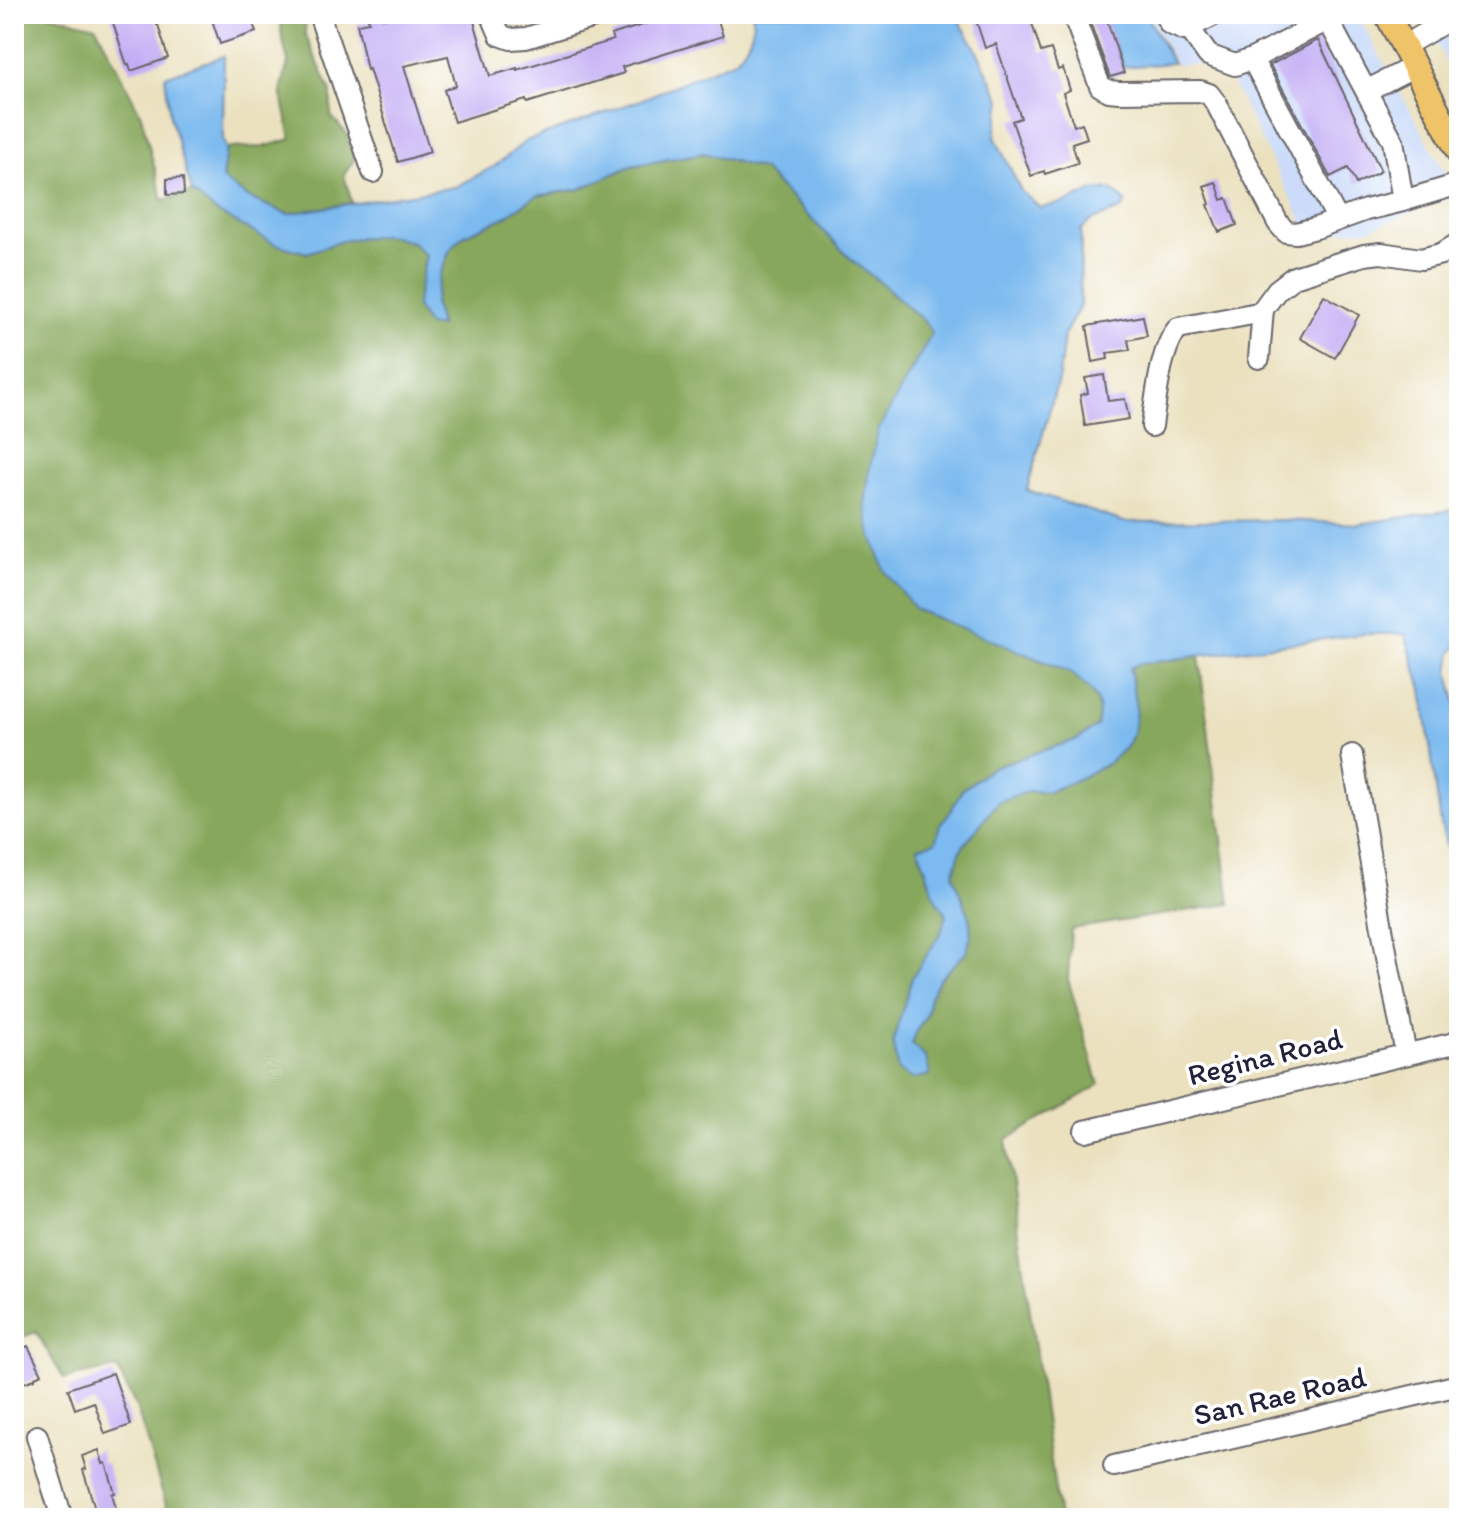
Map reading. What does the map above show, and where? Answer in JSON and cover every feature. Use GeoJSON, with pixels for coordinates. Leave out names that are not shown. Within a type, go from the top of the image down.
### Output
{"type":"FeatureCollection","features":[{"type":"Feature","properties":{"kind":"main road"},"geometry":{"type":"LineString","coordinates":[[1387,14],[1459,152]]}},
{"type":"Feature","properties":{"kind":"street"},"geometry":{"type":"LineString","coordinates":[[491,14],[500,35],[511,39],[526,38],[604,14]]}},
{"type":"Feature","properties":{"kind":"street"},"geometry":{"type":"LineString","coordinates":[[1073,14],[1100,86],[1119,92],[1200,91],[1209,94],[1278,223],[1286,232],[1296,233],[1459,184]]}},
{"type":"Feature","properties":{"kind":"street"},"geometry":{"type":"LineString","coordinates":[[1164,14],[1170,24],[1184,30],[1216,14]]}},
{"type":"Feature","properties":{"kind":"street"},"geometry":{"type":"LineString","coordinates":[[1366,91],[1459,14]]}},
{"type":"Feature","properties":{"kind":"street"},"geometry":{"type":"LineString","coordinates":[[321,15],[373,172]]}},
{"type":"Feature","properties":{"kind":"street"},"geometry":{"type":"LineString","coordinates":[[1189,28],[1208,55],[1235,65],[1328,20],[1393,141],[1403,201]]}},
{"type":"Feature","properties":{"kind":"street"},"geometry":{"type":"LineString","coordinates":[[1252,59],[1338,220]]}},
{"type":"Feature","properties":{"kind":"street"},"geometry":{"type":"LineString","coordinates":[[1259,358],[1263,312],[1277,290],[1294,277],[1364,255],[1381,253],[1421,259],[1441,254],[1459,243]]}},
{"type":"Feature","properties":{"kind":"street"},"geometry":{"type":"LineString","coordinates":[[1152,426],[1158,382],[1170,337],[1178,328],[1263,312]]}},
{"type":"Feature","properties":{"kind":"street"},"geometry":{"type":"LineString","coordinates":[[1352,755],[1406,1054]]}},
{"type":"Feature","properties":{"kind":"street","name":"Regina Road"},"geometry":{"type":"LineString","coordinates":[[1085,1131],[1459,1042]]}},
{"type":"Feature","properties":{"kind":"street","name":"San Rae Road"},"geometry":{"type":"LineString","coordinates":[[1114,1466],[1459,1385]]}},
{"type":"Feature","properties":{"kind":"street"},"geometry":{"type":"LineString","coordinates":[[37,1436],[62,1518]]}},
{"type":"Feature","properties":{"kind":"shaded area"},"geometry":{"type":"Polygon","coordinates":[[[1149,14],[1357,14],[1457,195],[1367,230],[1333,231],[1312,240],[1227,72],[1199,64],[1176,65],[1149,14]]]}},
{"type":"Feature","properties":{"kind":"shaded area"},"geometry":{"type":"Polygon","coordinates":[[[1422,14],[1459,14],[1459,87],[1422,14]]]}},
{"type":"Feature","properties":{"kind":"green space"},"geometry":{"type":"Polygon","coordinates":[[[14,14],[48,14],[96,26],[141,115],[163,200],[192,192],[215,211],[306,253],[345,240],[387,235],[412,242],[426,255],[416,306],[440,325],[434,304],[440,274],[450,250],[464,235],[505,217],[536,196],[580,189],[631,166],[703,153],[762,169],[853,261],[927,324],[933,332],[878,431],[916,609],[1070,672],[1092,690],[1101,711],[1097,726],[1078,739],[993,767],[962,790],[940,825],[935,843],[918,847],[933,890],[947,914],[893,1042],[926,1058],[912,1044],[917,1030],[926,1016],[930,997],[940,978],[966,953],[971,936],[969,915],[953,875],[961,849],[998,802],[1028,791],[1047,792],[1109,763],[1125,748],[1133,733],[1136,709],[1130,668],[1138,664],[1199,656],[1230,904],[1071,929],[1068,979],[1099,1085],[1006,1140],[1059,1518],[170,1518],[137,1409],[117,1368],[64,1379],[36,1332],[14,1340],[14,14]]]}},
{"type":"Feature","properties":{"kind":"green space"},"geometry":{"type":"Polygon","coordinates":[[[282,14],[306,14],[305,34],[331,92],[331,116],[347,134],[355,158],[344,175],[352,203],[287,214],[249,198],[222,179],[226,148],[263,147],[291,139],[281,91],[288,62],[281,32],[282,14]]]}},
{"type":"Feature","properties":{"kind":"water"},"geometry":{"type":"Polygon","coordinates":[[[752,14],[955,14],[1001,100],[995,137],[1021,191],[1040,208],[1067,202],[1092,191],[1111,189],[1126,202],[1121,210],[1090,221],[1081,230],[1080,306],[1064,335],[1059,377],[1027,490],[1124,522],[1286,520],[1358,524],[1459,509],[1459,644],[1452,652],[1449,673],[1459,714],[1459,920],[1455,885],[1441,824],[1422,689],[1405,634],[1362,634],[1138,664],[1130,668],[1136,709],[1133,733],[1125,748],[1109,763],[1068,784],[1047,792],[1028,791],[998,802],[961,849],[953,875],[969,915],[971,936],[966,953],[940,978],[912,1044],[926,1058],[930,1075],[912,1079],[898,1070],[893,1042],[912,978],[941,933],[947,914],[936,900],[918,847],[935,842],[940,825],[962,790],[993,767],[1078,739],[1097,726],[1099,716],[1094,695],[1070,672],[915,609],[885,571],[870,531],[865,503],[870,467],[878,431],[932,333],[927,324],[853,261],[762,169],[703,153],[631,166],[580,189],[536,196],[505,217],[464,235],[450,250],[440,274],[434,304],[440,326],[428,326],[416,306],[426,255],[412,242],[387,235],[345,240],[307,253],[275,244],[215,211],[192,192],[170,117],[165,76],[224,56],[223,139],[226,148],[222,179],[249,198],[287,214],[455,187],[495,166],[526,141],[638,101],[735,60],[750,38],[752,14]]]}},
{"type":"Feature","properties":{"kind":"water"},"geometry":{"type":"Polygon","coordinates":[[[1104,14],[1146,14],[1173,63],[1123,67],[1104,14]]]}},
{"type":"Feature","properties":{"kind":"building"},"geometry":{"type":"Polygon","coordinates":[[[110,14],[153,14],[168,58],[131,71],[110,14]]]}},
{"type":"Feature","properties":{"kind":"building"},"geometry":{"type":"Polygon","coordinates":[[[210,14],[250,14],[256,32],[220,44],[210,14]]]}},
{"type":"Feature","properties":{"kind":"building"},"geometry":{"type":"Polygon","coordinates":[[[400,14],[472,14],[490,76],[613,40],[611,35],[677,14],[716,14],[723,36],[622,67],[624,73],[454,122],[444,90],[456,86],[448,56],[404,66],[430,152],[398,162],[367,70],[357,24],[369,22],[368,18],[400,14]]]}},
{"type":"Feature","properties":{"kind":"building"},"geometry":{"type":"Polygon","coordinates":[[[974,14],[1029,14],[1041,52],[1051,49],[1058,70],[1063,68],[1070,90],[1063,93],[1074,126],[1082,123],[1087,138],[1072,143],[1078,163],[1031,176],[1012,121],[1021,118],[996,44],[985,48],[974,14]]]}},
{"type":"Feature","properties":{"kind":"building"},"geometry":{"type":"Polygon","coordinates":[[[1087,14],[1105,14],[1124,73],[1110,77],[1087,14]]]}},
{"type":"Feature","properties":{"kind":"building"},"geometry":{"type":"Polygon","coordinates":[[[1318,40],[1381,171],[1356,184],[1348,168],[1330,177],[1270,65],[1318,40]]]}},
{"type":"Feature","properties":{"kind":"building"},"geometry":{"type":"Polygon","coordinates":[[[183,178],[184,194],[167,195],[167,179],[183,178]]]}},
{"type":"Feature","properties":{"kind":"building"},"geometry":{"type":"Polygon","coordinates":[[[1216,182],[1222,200],[1227,198],[1237,225],[1219,232],[1204,186],[1216,182]]]}},
{"type":"Feature","properties":{"kind":"building"},"geometry":{"type":"Polygon","coordinates":[[[1324,295],[1359,315],[1335,358],[1300,338],[1324,295]]]}},
{"type":"Feature","properties":{"kind":"building"},"geometry":{"type":"Polygon","coordinates":[[[1143,316],[1147,336],[1128,340],[1130,350],[1107,353],[1108,359],[1093,362],[1087,326],[1143,316]]]}},
{"type":"Feature","properties":{"kind":"building"},"geometry":{"type":"Polygon","coordinates":[[[1104,375],[1108,401],[1125,399],[1129,419],[1085,426],[1080,395],[1088,393],[1085,378],[1104,375]]]}},
{"type":"Feature","properties":{"kind":"building"},"geometry":{"type":"Polygon","coordinates":[[[28,1346],[42,1374],[14,1386],[14,1352],[28,1346]]]}},
{"type":"Feature","properties":{"kind":"building"},"geometry":{"type":"Polygon","coordinates":[[[113,1373],[131,1425],[105,1434],[94,1402],[75,1409],[68,1389],[113,1373]]]}},
{"type":"Feature","properties":{"kind":"building"},"geometry":{"type":"Polygon","coordinates":[[[99,1450],[115,1493],[112,1494],[119,1518],[98,1518],[83,1470],[86,1469],[82,1456],[99,1450]]]}}]}
